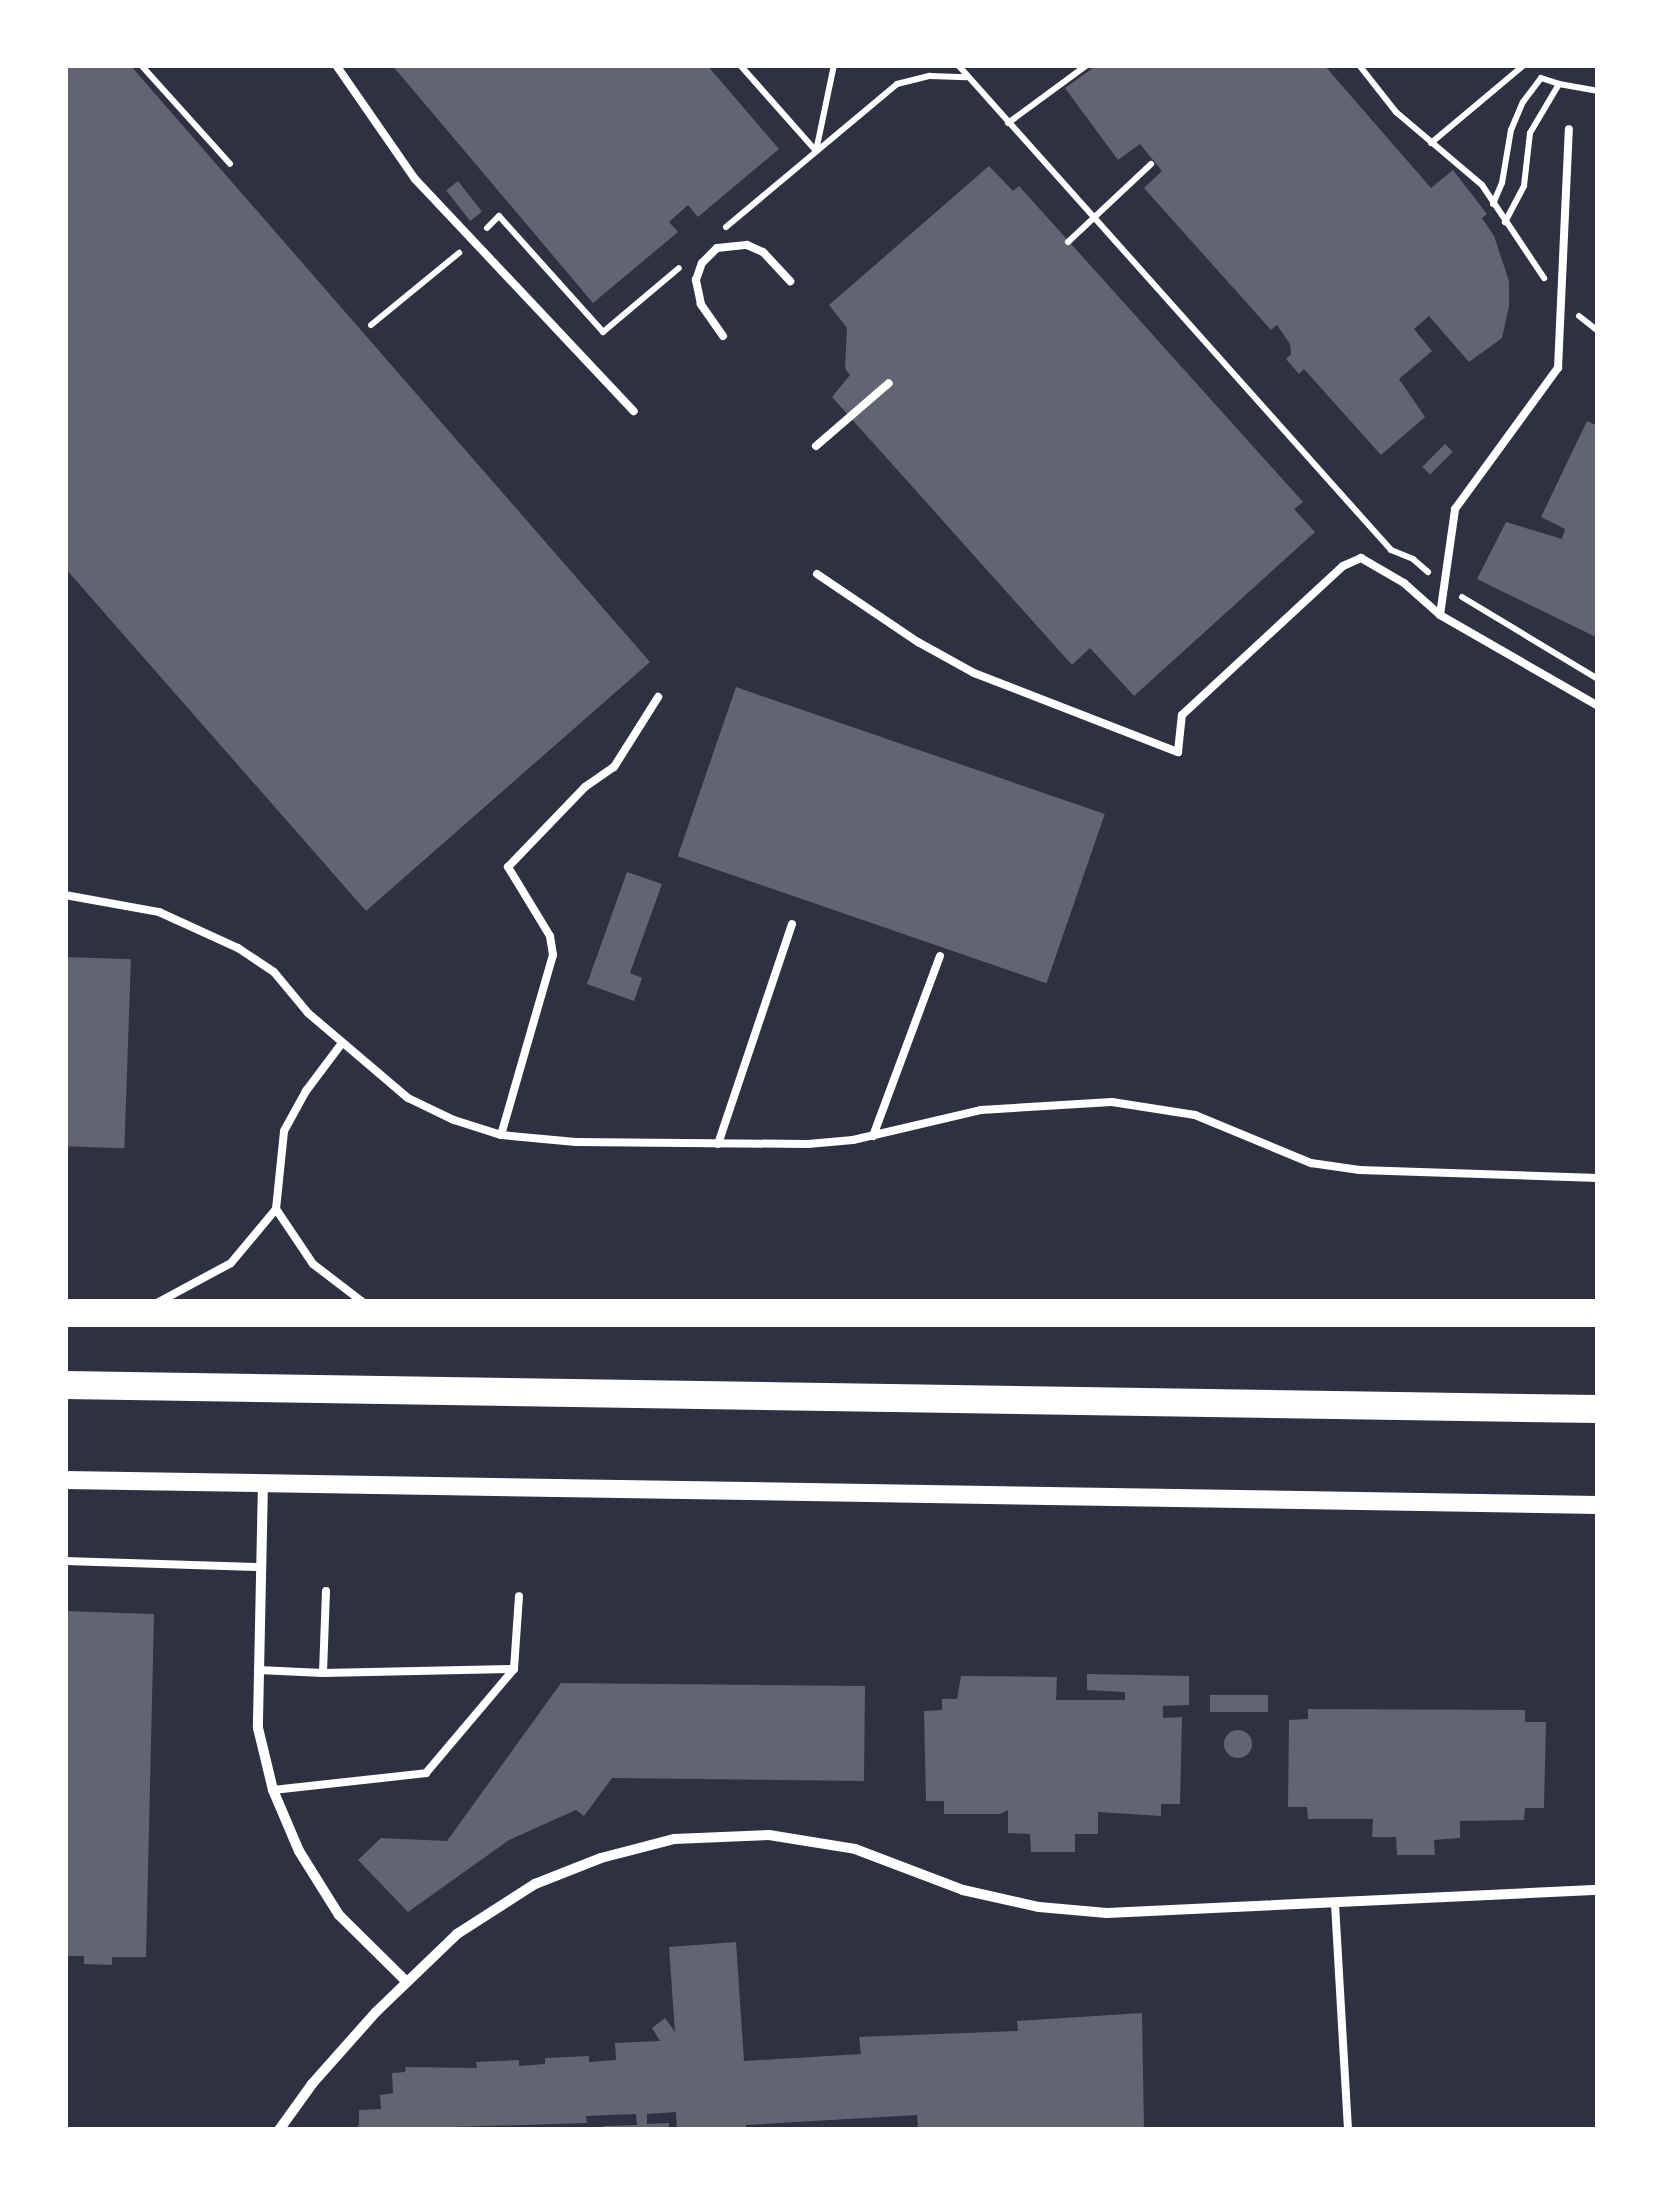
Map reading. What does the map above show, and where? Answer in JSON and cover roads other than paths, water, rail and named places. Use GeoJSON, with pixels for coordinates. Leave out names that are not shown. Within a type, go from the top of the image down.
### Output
{"type":"FeatureCollection","features":[{"type":"Feature","properties":{"kind":"highway"},"geometry":{"type":"LineString","coordinates":[[65,1313],[1598,1313]]}},
{"type":"Feature","properties":{"kind":"highway"},"geometry":{"type":"LineString","coordinates":[[65,1384],[1598,1409]]}},
{"type":"Feature","properties":{"kind":"street"},"geometry":{"type":"LineString","coordinates":[[65,1480],[1598,1506]]}},
{"type":"Feature","properties":{"kind":"street"},"geometry":{"type":"LineString","coordinates":[[263,1482],[258,1728],[273,1790],[299,1852],[339,1915],[407,1982]]}},
{"type":"Feature","properties":{"kind":"street"},"geometry":{"type":"LineString","coordinates":[[279,2130],[312,2084],[407,1982],[458,1934],[535,1884],[601,1858],[674,1839],[769,1835],[855,1849],[963,1890],[1056,1908],[1174,1912],[1598,1890]]}},
{"type":"Feature","properties":{"kind":"lane"},"geometry":{"type":"LineString","coordinates":[[336,65],[416,179],[634,411]]}},
{"type":"Feature","properties":{"kind":"lane"},"geometry":{"type":"LineString","coordinates":[[1440,615],[1454,509],[1558,368],[1569,129]]}},
{"type":"Feature","properties":{"kind":"lane"},"geometry":{"type":"LineString","coordinates":[[723,336],[701,304],[696,280],[702,263],[717,248],[746,245],[763,252],[790,280]]}},
{"type":"Feature","properties":{"kind":"lane"},"geometry":{"type":"LineString","coordinates":[[816,446],[889,383]]}},
{"type":"Feature","properties":{"kind":"lane"},"geometry":{"type":"LineString","coordinates":[[817,574],[918,642],[974,673],[1178,752],[1182,714],[1343,566],[1360,558],[1375,565],[1440,615],[1598,706]]}},
{"type":"Feature","properties":{"kind":"lane"},"geometry":{"type":"LineString","coordinates":[[501,1135],[553,955],[550,936],[508,867],[584,787],[614,767],[658,697]]}},
{"type":"Feature","properties":{"kind":"lane"},"geometry":{"type":"LineString","coordinates":[[65,895],[159,912],[200,927],[274,972],[342,1044],[408,1098],[454,1120],[501,1135],[808,1144],[873,1136],[981,1110],[1112,1102],[1196,1115],[1311,1163],[1359,1170],[1598,1178]]}},
{"type":"Feature","properties":{"kind":"lane"},"geometry":{"type":"LineString","coordinates":[[718,1144],[792,924]]}},
{"type":"Feature","properties":{"kind":"lane"},"geometry":{"type":"LineString","coordinates":[[873,1136],[940,956]]}},
{"type":"Feature","properties":{"kind":"lane"},"geometry":{"type":"LineString","coordinates":[[137,1314],[231,1263],[276,1209],[284,1132],[306,1091],[342,1044]]}},
{"type":"Feature","properties":{"kind":"lane"},"geometry":{"type":"LineString","coordinates":[[276,1209],[312,1264],[376,1312]]}},
{"type":"Feature","properties":{"kind":"lane"},"geometry":{"type":"LineString","coordinates":[[65,1561],[260,1566]]}},
{"type":"Feature","properties":{"kind":"lane"},"geometry":{"type":"LineString","coordinates":[[323,1673],[326,1591]]}},
{"type":"Feature","properties":{"kind":"lane"},"geometry":{"type":"LineString","coordinates":[[273,1790],[426,1772],[514,1669],[519,1596]]}},
{"type":"Feature","properties":{"kind":"lane"},"geometry":{"type":"LineString","coordinates":[[258,1670],[323,1673],[514,1669]]}},
{"type":"Feature","properties":{"kind":"lane"},"geometry":{"type":"LineString","coordinates":[[1335,1904],[1348,2130]]}}]}
